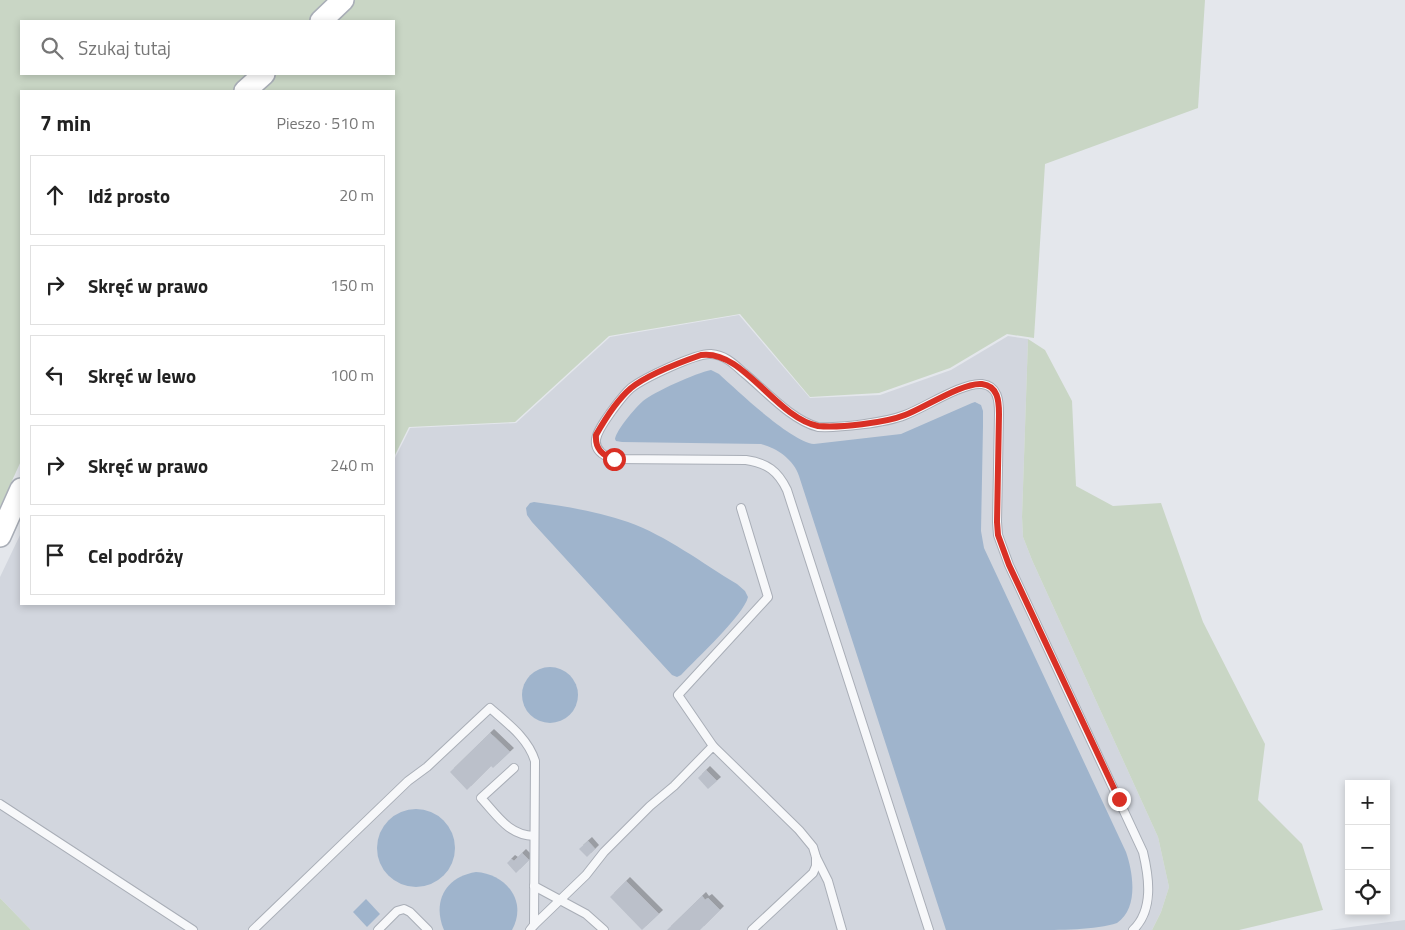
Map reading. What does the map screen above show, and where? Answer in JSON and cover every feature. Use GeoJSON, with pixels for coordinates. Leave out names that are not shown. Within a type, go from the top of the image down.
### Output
{"type":"FeatureCollection","features":[{"type":"Feature","properties":{"kind":"street"},"geometry":{"type":"LineString","coordinates":[[322,20],[344,0]]}},
{"type":"Feature","properties":{"kind":"street"},"geometry":{"type":"LineString","coordinates":[[246,90],[263,75]]}},
{"type":"Feature","properties":{"kind":"street"},"geometry":{"type":"LineString","coordinates":[[0,536],[20,491]]}},
{"type":"Feature","properties":{"kind":"lane"},"geometry":{"type":"LineString","coordinates":[[929,930],[787,490],[778,474],[764,463],[746,460],[614,459],[605,456],[598,450],[595,443],[596,435],[600,428],[630,389],[692,358],[710,353],[726,358],[792,414],[810,425],[818,426],[894,419],[974,384],[984,384],[992,388],[997,394],[999,414],[998,535],[1009,565],[1143,852],[1148,884],[1147,900],[1144,914],[1133,930]]}},
{"type":"Feature","properties":{"kind":"lane"},"geometry":{"type":"LineString","coordinates":[[741,508],[768,598],[678,695],[713,746],[799,830],[813,847],[828,881],[842,930]]}},
{"type":"Feature","properties":{"kind":"lane"},"geometry":{"type":"LineString","coordinates":[[253,930],[408,782],[428,767],[490,708],[522,738],[532,753],[535,768],[532,928]]}},
{"type":"Feature","properties":{"kind":"lane"},"geometry":{"type":"LineString","coordinates":[[532,928],[650,806],[674,786],[713,746]]}},
{"type":"Feature","properties":{"kind":"lane"},"geometry":{"type":"LineString","coordinates":[[514,768],[481,798],[509,828],[520,834],[534,836]]}},
{"type":"Feature","properties":{"kind":"lane"},"geometry":{"type":"LineString","coordinates":[[0,804],[193,930]]}},
{"type":"Feature","properties":{"kind":"lane"},"geometry":{"type":"LineString","coordinates":[[752,930],[813,873],[816,866],[816,857]]}},
{"type":"Feature","properties":{"kind":"lane"},"geometry":{"type":"LineString","coordinates":[[534,886],[586,914],[604,930]]}},
{"type":"Feature","properties":{"kind":"lane"},"geometry":{"type":"LineString","coordinates":[[378,930],[397,912],[404,909],[410,912],[428,930]]}},
{"type":"Feature","properties":{"kind":"shaded area"},"geometry":{"type":"Polygon","coordinates":[[[739,315],[810,398],[880,395],[951,370],[1008,336],[1028,339],[1022,517],[1023,537],[1158,837],[1169,887],[1161,912],[1152,930],[31,930],[0,898],[0,577],[20,535],[20,605],[395,605],[395,458],[410,428],[516,423],[610,337],[739,315]]]}},
{"type":"Feature","properties":{"kind":"shaded area"},"geometry":{"type":"Polygon","coordinates":[[[1405,920],[1405,930],[1330,930],[1358,926],[1405,920]]]}},
{"type":"Feature","properties":{"kind":"green space"},"geometry":{"type":"Polygon","coordinates":[[[0,0],[1205,0],[1198,108],[1045,164],[1034,338],[1007,334],[950,368],[879,393],[810,397],[740,314],[609,336],[515,422],[409,427],[395,455],[395,90],[20,90],[20,463],[0,507],[0,0]]]}},
{"type":"Feature","properties":{"kind":"green space"},"geometry":{"type":"Polygon","coordinates":[[[1028,339],[1045,350],[1072,401],[1076,486],[1113,506],[1161,503],[1203,622],[1265,744],[1258,800],[1302,844],[1323,910],[1239,930],[1152,930],[1161,912],[1169,887],[1158,837],[1023,537],[1022,517],[1028,339]]]}},
{"type":"Feature","properties":{"kind":"green space"},"geometry":{"type":"Polygon","coordinates":[[[0,898],[31,930],[0,930],[0,898]]]}},
{"type":"Feature","properties":{"kind":"water"},"geometry":{"type":"Polygon","coordinates":[[[711,370],[719,374],[779,425],[804,441],[814,444],[901,434],[972,403],[975,402],[981,405],[983,426],[981,531],[984,548],[1126,852],[1131,869],[1131,899],[1129,908],[1117,923],[1099,927],[1065,930],[946,930],[797,470],[779,452],[761,444],[622,442],[615,439],[631,413],[643,401],[676,383],[711,370]]]}},
{"type":"Feature","properties":{"kind":"water"},"geometry":{"type":"Polygon","coordinates":[[[534,502],[605,515],[628,522],[657,535],[737,584],[745,591],[748,597],[745,605],[708,648],[681,675],[677,677],[672,675],[532,522],[527,515],[526,508],[530,503],[534,502]]]}},
{"type":"Feature","properties":{"kind":"water"},"geometry":{"type":"Polygon","coordinates":[[[550,667],[561,669],[570,675],[576,684],[578,695],[576,706],[570,715],[561,721],[550,723],[539,721],[530,715],[524,706],[522,695],[524,684],[530,675],[539,669],[550,667]]]}},
{"type":"Feature","properties":{"kind":"water"},"geometry":{"type":"Polygon","coordinates":[[[416,809],[431,812],[444,820],[452,833],[455,848],[452,863],[444,876],[431,884],[416,887],[401,884],[388,876],[380,863],[377,848],[380,833],[388,820],[401,812],[416,809]]]}},
{"type":"Feature","properties":{"kind":"water"},"geometry":{"type":"Polygon","coordinates":[[[476,872],[497,878],[505,884],[516,899],[516,919],[512,930],[444,930],[440,910],[444,892],[456,879],[476,872]]]}},
{"type":"Feature","properties":{"kind":"water"},"geometry":{"type":"Polygon","coordinates":[[[366,899],[380,914],[367,927],[353,912],[366,899]]]}},
{"type":"Feature","properties":{"kind":"building"},"geometry":{"type":"Polygon","coordinates":[[[490,733],[510,752],[493,768],[491,766],[467,790],[450,772],[490,733]]]}},
{"type":"Feature","properties":{"kind":"building"},"geometry":{"type":"Polygon","coordinates":[[[706,770],[717,781],[708,789],[698,778],[706,770]]]}},
{"type":"Feature","properties":{"kind":"building"},"geometry":{"type":"Polygon","coordinates":[[[588,841],[595,849],[587,857],[579,849],[588,841]]]}},
{"type":"Feature","properties":{"kind":"building"},"geometry":{"type":"Polygon","coordinates":[[[522,853],[529,860],[516,873],[507,863],[511,859],[514,861],[522,853]]]}},
{"type":"Feature","properties":{"kind":"building"},"geometry":{"type":"Polygon","coordinates":[[[626,881],[659,914],[642,930],[610,897],[626,881]]]}},
{"type":"Feature","properties":{"kind":"building"},"geometry":{"type":"Polygon","coordinates":[[[702,896],[705,900],[708,898],[720,910],[700,930],[667,930],[702,896]]]}},
{"type":"Feature","properties":{"kind":"route"},"geometry":{"type":"LineString","coordinates":[[614,459],[605,456],[598,450],[595,443],[596,435],[624,395],[638,383],[692,358],[710,353],[726,358],[802,421],[810,425],[825,427],[894,419],[974,384],[984,384],[992,388],[997,394],[999,402],[997,522],[1002,549],[1119,799]]}}]}
